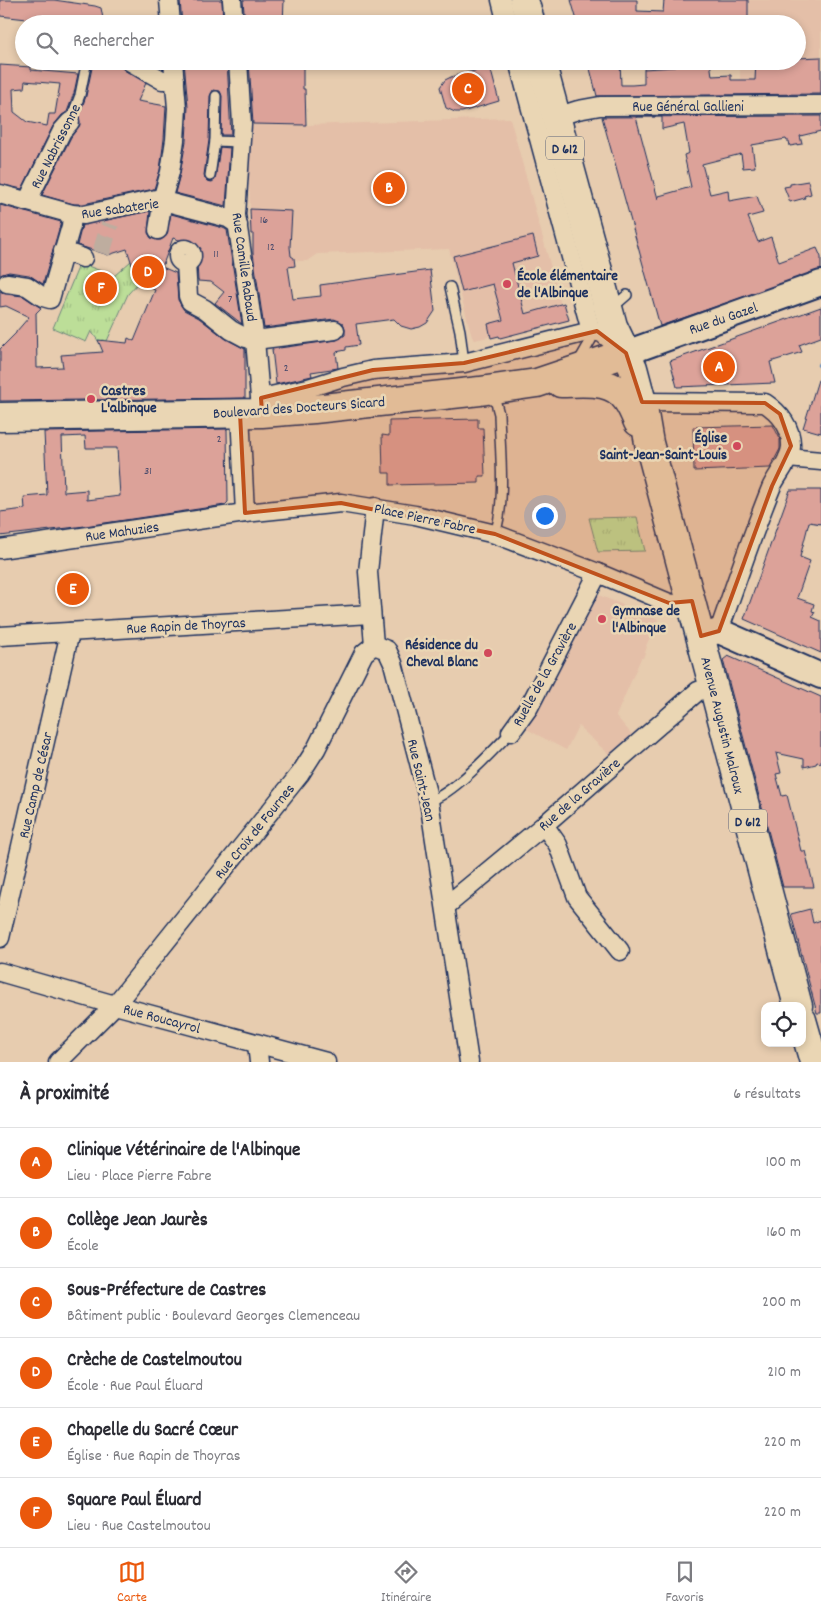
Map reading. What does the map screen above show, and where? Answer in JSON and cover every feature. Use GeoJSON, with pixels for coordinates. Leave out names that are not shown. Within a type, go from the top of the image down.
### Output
{"type":"FeatureCollection","features":[{"type":"Feature","properties":{"kind":"main road"},"geometry":{"type":"LineString","coordinates":[[524,0],[528,15]]}},
{"type":"Feature","properties":{"kind":"main road","name":"D 612"},"geometry":{"type":"LineString","coordinates":[[542,70],[545,120],[577,238],[609,312],[613,326],[633,368],[642,402],[649,444]]}},
{"type":"Feature","properties":{"kind":"main road","name":"Boulevard des Docteurs Sicard"},"geometry":{"type":"LineString","coordinates":[[537,383],[626,353]]}},
{"type":"Feature","properties":{"kind":"main road","name":"Boulevard des Docteurs Sicard"},"geometry":{"type":"LineString","coordinates":[[0,417],[55,413],[254,408],[314,409],[537,383],[608,384],[617,389],[628,400],[649,444]]}},
{"type":"Feature","properties":{"kind":"main road","name":"Avenue Augustin Malroux"},"geometry":{"type":"LineString","coordinates":[[649,444],[692,601],[710,633],[713,686],[797,1002]]}},
{"type":"Feature","properties":{"kind":"main road"},"geometry":{"type":"LineString","coordinates":[[806,1034],[814,1062]]}},
{"type":"Feature","properties":{"kind":"street"},"geometry":{"type":"LineString","coordinates":[[169,0],[170,15]]}},
{"type":"Feature","properties":{"kind":"street"},"geometry":{"type":"LineString","coordinates":[[232,0],[233,15]]}},
{"type":"Feature","properties":{"kind":"street"},"geometry":{"type":"LineString","coordinates":[[501,0],[505,15]]}},
{"type":"Feature","properties":{"kind":"street"},"geometry":{"type":"LineString","coordinates":[[145,70],[162,80],[174,80]]}},
{"type":"Feature","properties":{"kind":"street"},"geometry":{"type":"LineString","coordinates":[[158,230],[175,140],[176,108],[173,70]]}},
{"type":"Feature","properties":{"kind":"street","name":"Rue Camille Rabaud"},"geometry":{"type":"LineString","coordinates":[[239,70],[242,124],[236,215],[255,340],[254,408]]}},
{"type":"Feature","properties":{"kind":"street"},"geometry":{"type":"LineString","coordinates":[[522,70],[545,120]]}},
{"type":"Feature","properties":{"kind":"street","name":"Rue Général Gallieni"},"geometry":{"type":"LineString","coordinates":[[545,120],[578,110],[600,106],[821,105]]}},
{"type":"Feature","properties":{"kind":"street","name":"Rue Nabrissonne"},"geometry":{"type":"LineString","coordinates":[[27,202],[62,131],[70,122]]}},
{"type":"Feature","properties":{"kind":"street","name":"Rue Sabaterie"},"geometry":{"type":"LineString","coordinates":[[0,194],[72,214],[109,217],[156,199],[228,218],[238,225]]}},
{"type":"Feature","properties":{"kind":"street"},"geometry":{"type":"LineString","coordinates":[[4,284],[26,286],[50,299],[71,226],[72,214]]}},
{"type":"Feature","properties":{"kind":"street"},"geometry":{"type":"LineString","coordinates":[[245,513],[254,408],[308,388],[368,371],[464,362],[609,312],[573,265],[577,238]]}},
{"type":"Feature","properties":{"kind":"street"},"geometry":{"type":"LineString","coordinates":[[63,251],[83,258]]}},
{"type":"Feature","properties":{"kind":"street"},"geometry":{"type":"LineString","coordinates":[[186,263],[190,301],[205,309],[231,330],[255,340],[335,330]]}},
{"type":"Feature","properties":{"kind":"street","name":"Rue du Gazel"},"geometry":{"type":"LineString","coordinates":[[626,353],[821,283]]}},
{"type":"Feature","properties":{"kind":"street"},"geometry":{"type":"LineString","coordinates":[[642,402],[765,403],[780,414],[789,434],[791,446],[788,458],[772,486],[710,633],[821,676]]}},
{"type":"Feature","properties":{"kind":"street"},"geometry":{"type":"LineString","coordinates":[[788,458],[821,461]]}},
{"type":"Feature","properties":{"kind":"street","name":"Place Pierre Fabre"},"geometry":{"type":"LineString","coordinates":[[245,513],[341,498],[368,506],[495,534],[598,573],[669,603],[680,604],[692,601]]}},
{"type":"Feature","properties":{"kind":"street"},"geometry":{"type":"LineString","coordinates":[[368,506],[368,572],[374,645]]}},
{"type":"Feature","properties":{"kind":"street","name":"Rue Mahuzies"},"geometry":{"type":"LineString","coordinates":[[0,549],[245,513]]}},
{"type":"Feature","properties":{"kind":"street","name":"Ruelle de la Gravière"},"geometry":{"type":"LineString","coordinates":[[511,732],[529,707],[598,573]]}},
{"type":"Feature","properties":{"kind":"street","name":"Rue Rapin de Thoyras"},"geometry":{"type":"LineString","coordinates":[[0,636],[371,614]]}},
{"type":"Feature","properties":{"kind":"street","name":"Rue Camp de César"},"geometry":{"type":"LineString","coordinates":[[0,938],[70,632]]}},
{"type":"Feature","properties":{"kind":"street","name":"Rue Saint-Jean"},"geometry":{"type":"LineString","coordinates":[[374,645],[386,650],[393,663],[429,801],[469,1062]]}},
{"type":"Feature","properties":{"kind":"street","name":"Rue Croix de Fournes"},"geometry":{"type":"LineString","coordinates":[[58,1062],[115,1006],[309,762],[356,666],[364,653],[374,645]]}},
{"type":"Feature","properties":{"kind":"street","name":"Rue de la Gravière"},"geometry":{"type":"LineString","coordinates":[[446,906],[544,825],[698,690],[713,686]]}},
{"type":"Feature","properties":{"kind":"street"},"geometry":{"type":"LineString","coordinates":[[544,825],[558,845],[571,900],[620,951]]}},
{"type":"Feature","properties":{"kind":"street","name":"Rue Roucayrol"},"geometry":{"type":"LineString","coordinates":[[0,972],[115,1006],[326,1062]]}},
{"type":"Feature","properties":{"kind":"street"},"geometry":{"type":"LineString","coordinates":[[257,1044],[259,1062]]}},
{"type":"Feature","properties":{"kind":"lane","name":"Rue Nabrissonne"},"geometry":{"type":"LineString","coordinates":[[70,122],[87,70]]}},
{"type":"Feature","properties":{"kind":"lane"},"geometry":{"type":"LineString","coordinates":[[210,176],[215,141],[216,96]]}},
{"type":"Feature","properties":{"kind":"lane"},"geometry":{"type":"LineString","coordinates":[[215,141],[241,142]]}},
{"type":"Feature","properties":{"kind":"lane"},"geometry":{"type":"LineString","coordinates":[[450,287],[460,330],[464,362]]}},
{"type":"Feature","properties":{"kind":"lane"},"geometry":{"type":"LineString","coordinates":[[570,373],[609,312]]}},
{"type":"Feature","properties":{"kind":"lane"},"geometry":{"type":"LineString","coordinates":[[480,391],[496,403],[503,429],[504,470],[498,524],[495,534]]}},
{"type":"Feature","properties":{"kind":"lane","name":"Ruelle de la Gravière"},"geometry":{"type":"LineString","coordinates":[[429,801],[437,799],[460,780],[486,758],[511,732]]}},
{"type":"Feature","properties":{"kind":"highlighted area"},"geometry":{"type":"Polygon","coordinates":[[[597,331],[626,353],[642,402],[765,403],[780,414],[791,446],[772,486],[719,631],[701,636],[692,601],[669,603],[495,534],[341,503],[245,513],[240,413],[262,413],[261,398],[373,370],[464,363],[597,331]]]}},
{"type":"Feature","properties":{"kind":"shaded area"},"geometry":{"type":"Polygon","coordinates":[[[672,0],[821,0],[821,96],[740,98],[740,70],[806,70],[806,15],[576,15],[574,9],[671,13],[672,0]]]}},
{"type":"Feature","properties":{"kind":"shaded area"},"geometry":{"type":"Polygon","coordinates":[[[510,118],[565,319],[475,340],[472,337],[449,249],[317,254],[307,261],[298,261],[291,256],[291,211],[250,209],[247,124],[306,125],[510,118]]]}},
{"type":"Feature","properties":{"kind":"shaded area"},"geometry":{"type":"Polygon","coordinates":[[[591,592],[658,619],[646,646],[643,658],[641,658],[616,716],[634,737],[611,756],[578,726],[566,750],[519,725],[591,592]]]}},
{"type":"Feature","properties":{"kind":"green space"},"geometry":{"type":"Polygon","coordinates":[[[131,261],[138,283],[128,294],[107,341],[99,342],[91,331],[86,342],[53,328],[80,263],[114,276],[131,261]]]}},
{"type":"Feature","properties":{"kind":"green space"},"geometry":{"type":"Polygon","coordinates":[[[637,517],[645,551],[598,552],[589,518],[637,517]]]}},
{"type":"Feature","properties":{"kind":"building"},"geometry":{"type":"Polygon","coordinates":[[[0,0],[54,0],[95,6],[101,8],[102,15],[15,15],[15,18],[0,16],[0,0]]]}},
{"type":"Feature","properties":{"kind":"building"},"geometry":{"type":"Polygon","coordinates":[[[180,0],[222,0],[223,15],[181,15],[180,0]]]}},
{"type":"Feature","properties":{"kind":"building"},"geometry":{"type":"Polygon","coordinates":[[[243,0],[284,0],[283,15],[244,15],[243,0]]]}},
{"type":"Feature","properties":{"kind":"building"},"geometry":{"type":"Polygon","coordinates":[[[571,0],[637,0],[637,11],[663,12],[664,0],[748,0],[748,15],[575,15],[571,0]]]}},
{"type":"Feature","properties":{"kind":"building"},"geometry":{"type":"Polygon","coordinates":[[[821,57],[821,94],[597,96],[590,70],[620,70],[621,85],[644,84],[644,70],[711,70],[712,76],[731,75],[731,80],[755,80],[756,70],[806,70],[806,58],[821,57]]]}},
{"type":"Feature","properties":{"kind":"building"},"geometry":{"type":"Polygon","coordinates":[[[0,65],[15,66],[15,70],[78,74],[67,112],[53,126],[22,189],[0,184],[0,65]],[[25,81],[24,88],[13,89],[14,112],[27,122],[47,126],[49,114],[55,114],[60,84],[25,81]]]}},
{"type":"Feature","properties":{"kind":"building"},"geometry":{"type":"Polygon","coordinates":[[[92,70],[124,70],[146,83],[138,101],[166,106],[160,170],[154,189],[83,204],[74,204],[42,195],[71,137],[80,125],[79,116],[92,70]]]}},
{"type":"Feature","properties":{"kind":"building"},"geometry":{"type":"Polygon","coordinates":[[[185,70],[227,70],[231,135],[221,135],[222,96],[220,91],[213,90],[210,96],[209,140],[204,175],[207,181],[212,182],[215,180],[220,147],[230,148],[226,206],[175,193],[186,141],[188,107],[185,70]]]}},
{"type":"Feature","properties":{"kind":"building"},"geometry":{"type":"Polygon","coordinates":[[[250,70],[303,70],[306,125],[253,124],[250,70]]]}},
{"type":"Feature","properties":{"kind":"building"},"geometry":{"type":"Polygon","coordinates":[[[478,70],[491,70],[499,101],[462,112],[455,112],[446,108],[440,87],[445,80],[478,70]]]}},
{"type":"Feature","properties":{"kind":"building"},"geometry":{"type":"Polygon","coordinates":[[[821,116],[821,131],[800,136],[802,144],[790,146],[789,141],[786,139],[752,145],[755,167],[743,168],[741,154],[702,164],[710,194],[728,190],[729,201],[757,196],[763,213],[748,217],[758,242],[771,237],[779,262],[817,248],[821,257],[821,270],[660,326],[602,117],[821,116]],[[636,117],[658,199],[659,196],[691,187],[684,155],[689,153],[684,124],[662,129],[662,117],[636,117]]]}},
{"type":"Feature","properties":{"kind":"building"},"geometry":{"type":"Polygon","coordinates":[[[808,181],[811,194],[804,196],[805,198],[790,202],[784,187],[808,181]]]}},
{"type":"Feature","properties":{"kind":"building"},"geometry":{"type":"Polygon","coordinates":[[[0,205],[61,222],[43,284],[29,275],[9,272],[0,275],[0,205]]]}},
{"type":"Feature","properties":{"kind":"building"},"geometry":{"type":"Polygon","coordinates":[[[250,209],[292,211],[290,247],[295,266],[288,267],[293,299],[321,296],[320,285],[430,270],[435,311],[427,323],[411,329],[401,326],[394,319],[356,324],[359,345],[346,347],[346,350],[336,352],[338,368],[311,372],[312,376],[276,384],[272,349],[337,340],[345,335],[345,328],[343,323],[334,319],[264,328],[253,253],[250,209]]]}},
{"type":"Feature","properties":{"kind":"building"},"geometry":{"type":"Polygon","coordinates":[[[150,211],[148,233],[151,238],[156,240],[161,240],[166,236],[171,214],[227,230],[242,324],[215,303],[224,292],[211,282],[198,281],[197,262],[201,248],[173,238],[162,267],[176,273],[178,300],[184,310],[199,318],[226,339],[245,349],[245,398],[0,401],[0,349],[29,317],[6,306],[0,307],[0,291],[5,294],[23,296],[41,308],[36,313],[37,368],[63,367],[61,355],[103,352],[98,340],[127,343],[128,338],[134,341],[155,290],[138,283],[127,249],[108,255],[77,245],[82,225],[150,211]]]}},
{"type":"Feature","properties":{"kind":"building"},"geometry":{"type":"Polygon","coordinates":[[[533,236],[538,256],[512,263],[525,314],[564,303],[569,320],[500,338],[499,336],[491,338],[488,324],[503,320],[493,284],[462,292],[453,256],[533,236]]]}},
{"type":"Feature","properties":{"kind":"building"},"geometry":{"type":"Polygon","coordinates":[[[821,307],[821,337],[799,345],[802,352],[770,362],[775,383],[677,387],[670,361],[821,307]]]}},
{"type":"Feature","properties":{"kind":"building"},"geometry":{"type":"Polygon","coordinates":[[[818,380],[821,380],[821,433],[803,428],[818,380]]]}},
{"type":"Feature","properties":{"kind":"building"},"geometry":{"type":"Polygon","coordinates":[[[478,419],[478,428],[483,428],[485,476],[479,476],[479,483],[390,485],[390,473],[383,473],[382,435],[389,436],[389,421],[478,419]]]}},
{"type":"Feature","properties":{"kind":"building","name":"Église Saint-Jean-Saint-Louis"},"geometry":{"type":"Polygon","coordinates":[[[773,425],[780,439],[780,449],[770,468],[694,471],[693,427],[773,425]]]}},
{"type":"Feature","properties":{"kind":"building"},"geometry":{"type":"Polygon","coordinates":[[[227,429],[228,502],[225,505],[85,526],[0,536],[0,512],[25,509],[24,497],[47,495],[44,432],[227,429]],[[85,436],[62,437],[64,492],[87,490],[87,500],[120,496],[117,448],[86,448],[85,436]]]}},
{"type":"Feature","properties":{"kind":"building"},"geometry":{"type":"Polygon","coordinates":[[[790,490],[821,490],[821,524],[809,522],[800,557],[810,561],[797,598],[814,604],[812,611],[815,612],[812,617],[821,621],[821,653],[744,619],[790,490]]]}},
{"type":"Feature","properties":{"kind":"building"},"geometry":{"type":"Polygon","coordinates":[[[728,656],[821,697],[821,763],[817,762],[816,764],[804,767],[804,759],[776,753],[781,773],[776,774],[782,796],[787,795],[801,851],[805,851],[814,887],[783,887],[723,660],[728,656]]]}},
{"type":"Feature","properties":{"kind":"building"},"geometry":{"type":"Polygon","coordinates":[[[810,909],[813,923],[821,920],[821,1013],[817,1013],[791,914],[810,909]]]}},
{"type":"Feature","properties":{"kind":"tunnel"},"geometry":{"type":"LineString","coordinates":[[101,253],[110,224]]}},
{"type":"Feature","properties":{"kind":"place","name":"Sous-Préfecture de Castres"},"geometry":{"type":"Point","coordinates":[468,89]}},
{"type":"Feature","properties":{"kind":"place","name":"Collège Jean Jaurès"},"geometry":{"type":"Point","coordinates":[389,188]}},
{"type":"Feature","properties":{"kind":"place","name":"Crèche de Castelmoutou"},"geometry":{"type":"Point","coordinates":[148,272]}},
{"type":"Feature","properties":{"kind":"place","name":"École élémentaire de l'Albinque"},"geometry":{"type":"Point","coordinates":[507,284]}},
{"type":"Feature","properties":{"kind":"place","name":"Square Paul Éluard"},"geometry":{"type":"Point","coordinates":[101,288]}},
{"type":"Feature","properties":{"kind":"place","name":"Clinique Vétérinaire de l'Albinque"},"geometry":{"type":"Point","coordinates":[719,367]}},
{"type":"Feature","properties":{"kind":"place","name":"Castres L'albinque"},"geometry":{"type":"Point","coordinates":[91,399]}},
{"type":"Feature","properties":{"kind":"place","name":"Église Saint-Jean-Saint-Louis"},"geometry":{"type":"Point","coordinates":[737,446]}},
{"type":"Feature","properties":{"kind":"place","name":"Chapelle du Sacré Cœur"},"geometry":{"type":"Point","coordinates":[73,589]}},
{"type":"Feature","properties":{"kind":"place","name":"Gymnase de l'Albinque"},"geometry":{"type":"Point","coordinates":[602,619]}},
{"type":"Feature","properties":{"kind":"place","name":"Résidence du Cheval Blanc"},"geometry":{"type":"Point","coordinates":[488,653]}}]}
